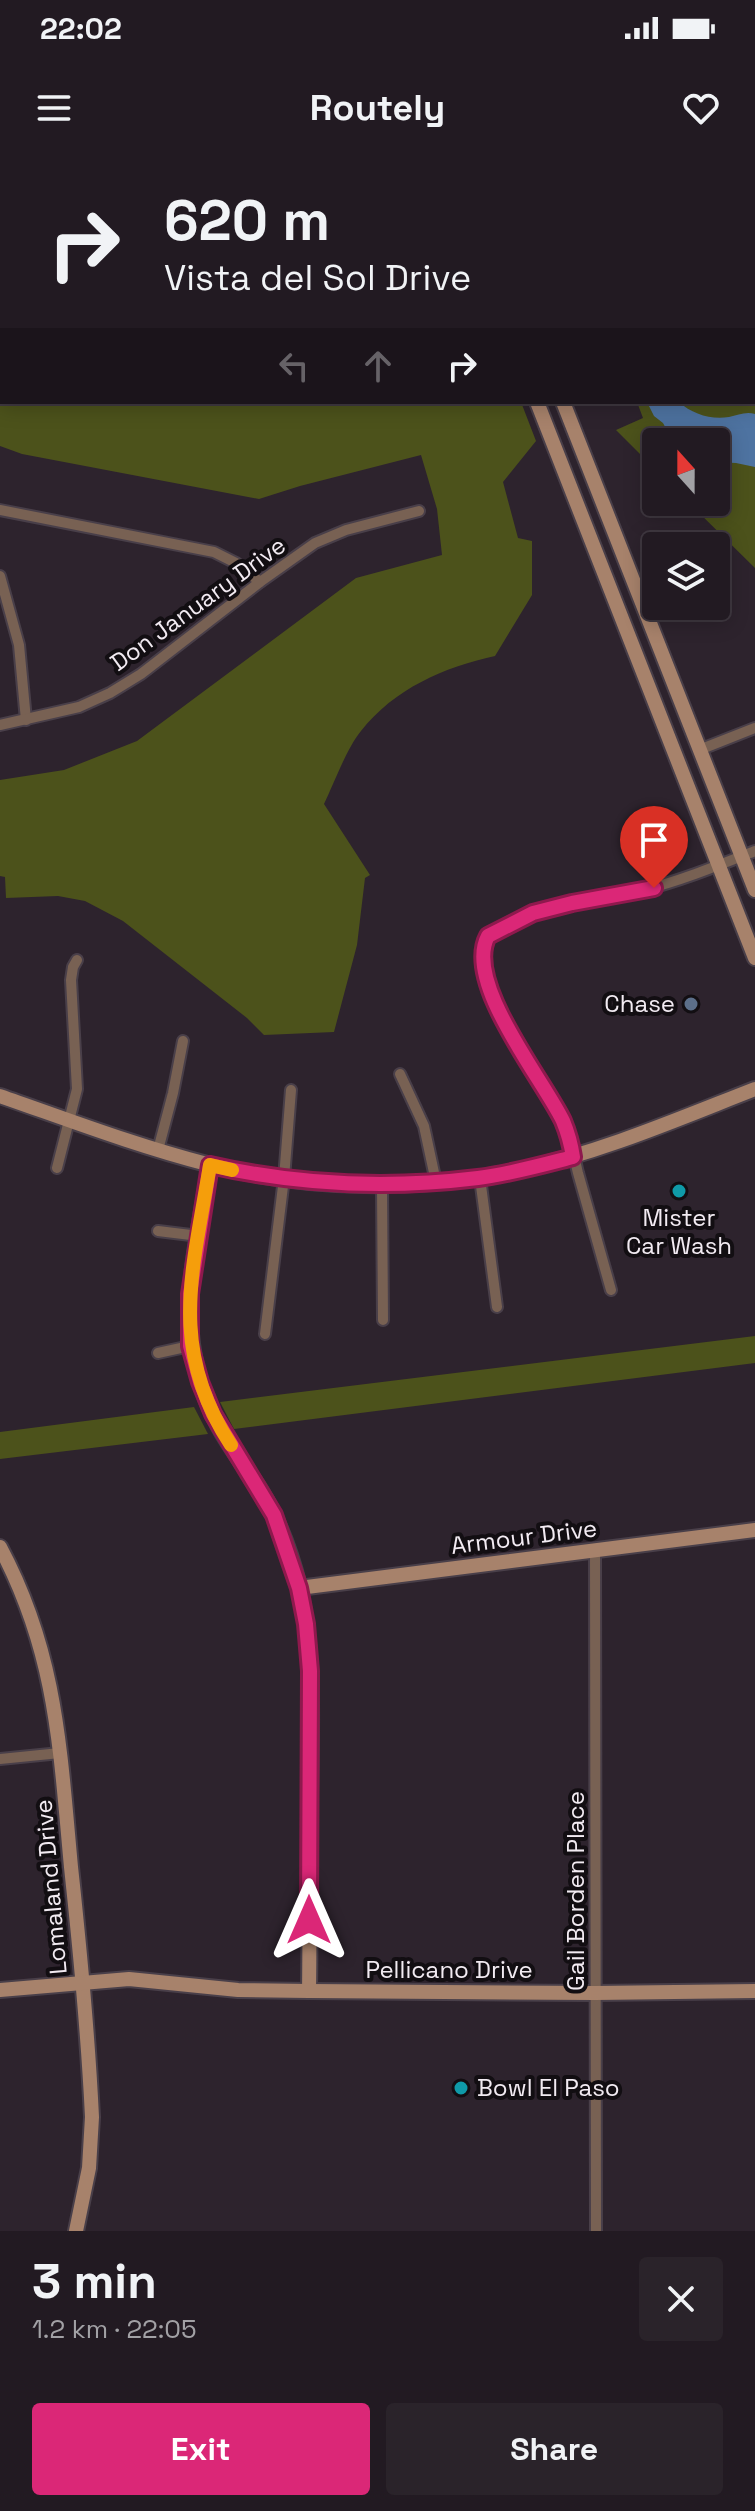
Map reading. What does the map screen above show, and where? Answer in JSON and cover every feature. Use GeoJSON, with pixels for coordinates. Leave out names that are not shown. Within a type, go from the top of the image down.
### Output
{"type":"FeatureCollection","features":[{"type":"Feature","properties":{"kind":"street"},"geometry":{"type":"LineString","coordinates":[[538,404],[755,958]]}},
{"type":"Feature","properties":{"kind":"street"},"geometry":{"type":"LineString","coordinates":[[564,404],[699,750],[748,854],[755,890]]}},
{"type":"Feature","properties":{"kind":"street"},"geometry":{"type":"LineString","coordinates":[[0,524],[1,510],[214,552],[236,563],[260,582]]}},
{"type":"Feature","properties":{"kind":"street","name":"Don January Drive"},"geometry":{"type":"LineString","coordinates":[[0,725],[79,707],[110,693],[141,674],[296,556],[333,535],[419,511]]}},
{"type":"Feature","properties":{"kind":"street"},"geometry":{"type":"LineString","coordinates":[[0,576],[4,608],[19,645],[26,720]]}},
{"type":"Feature","properties":{"kind":"street"},"geometry":{"type":"LineString","coordinates":[[699,750],[755,728]]}},
{"type":"Feature","properties":{"kind":"street"},"geometry":{"type":"LineString","coordinates":[[611,1290],[570,1138],[507,1029],[493,996],[484,960],[485,940],[533,913],[635,893],[693,876],[748,854]]}},
{"type":"Feature","properties":{"kind":"street"},"geometry":{"type":"LineString","coordinates":[[57,1168],[77,1089],[71,980],[77,960]]}},
{"type":"Feature","properties":{"kind":"street"},"geometry":{"type":"LineString","coordinates":[[158,1150],[183,1041]]}},
{"type":"Feature","properties":{"kind":"street"},"geometry":{"type":"LineString","coordinates":[[400,1074],[424,1126],[436,1182]]}},
{"type":"Feature","properties":{"kind":"street"},"geometry":{"type":"LineString","coordinates":[[0,1096],[210,1165],[284,1178],[382,1185],[480,1178],[573,1157],[612,1145],[755,1089]]}},
{"type":"Feature","properties":{"kind":"street"},"geometry":{"type":"LineString","coordinates":[[265,1334],[291,1090]]}},
{"type":"Feature","properties":{"kind":"street"},"geometry":{"type":"LineString","coordinates":[[210,1165],[190,1294],[190,1346],[213,1414],[274,1515],[299,1588],[306,1624],[310,1671],[309,1991]]}},
{"type":"Feature","properties":{"kind":"street"},"geometry":{"type":"LineString","coordinates":[[480,1178],[497,1307]]}},
{"type":"Feature","properties":{"kind":"street"},"geometry":{"type":"LineString","coordinates":[[382,1185],[383,1320]]}},
{"type":"Feature","properties":{"kind":"street"},"geometry":{"type":"LineString","coordinates":[[158,1231],[199,1236]]}},
{"type":"Feature","properties":{"kind":"street"},"geometry":{"type":"LineString","coordinates":[[158,1353],[190,1346]]}},
{"type":"Feature","properties":{"kind":"street","name":"Armour Drive"},"geometry":{"type":"LineString","coordinates":[[299,1588],[755,1530]]}},
{"type":"Feature","properties":{"kind":"street","name":"Lomaland Drive"},"geometry":{"type":"LineString","coordinates":[[0,1547],[36,1629],[51,1685],[60,1753],[92,2117],[89,2168],[76,2231]]}},
{"type":"Feature","properties":{"kind":"street","name":"Gail Borden Place"},"geometry":{"type":"LineString","coordinates":[[595,1551],[596,2231]]}},
{"type":"Feature","properties":{"kind":"street"},"geometry":{"type":"LineString","coordinates":[[0,1759],[60,1753]]}},
{"type":"Feature","properties":{"kind":"street","name":"Pellicano Drive"},"geometry":{"type":"LineString","coordinates":[[0,1990],[82,1982],[150,1980],[204,1987],[309,1991],[755,1991]]}},
{"type":"Feature","properties":{"kind":"green space"},"geometry":{"type":"Polygon","coordinates":[[[0,404],[522,404],[536,441],[503,482],[518,538],[532,541],[532,595],[495,656],[439,673],[404,692],[374,716],[351,747],[324,804],[370,875],[365,878],[357,945],[334,1032],[264,1035],[247,1018],[123,921],[85,901],[58,896],[6,898],[5,877],[0,876],[0,780],[64,770],[137,741],[356,578],[442,555],[437,509],[421,455],[259,499],[22,454],[0,446],[0,404]]]}},
{"type":"Feature","properties":{"kind":"green space"},"geometry":{"type":"Polygon","coordinates":[[[638,404],[755,404],[755,568],[730,543],[730,532],[718,532],[702,516],[730,516],[730,428],[642,428],[642,456],[616,430],[643,418],[638,404]]]}},
{"type":"Feature","properties":{"kind":"green space"},"geometry":{"type":"Polygon","coordinates":[[[755,1336],[755,1363],[234,1429],[220,1402],[755,1336]]]}},
{"type":"Feature","properties":{"kind":"green space"},"geometry":{"type":"Polygon","coordinates":[[[194,1407],[208,1434],[0,1459],[0,1432],[194,1407]]]}},
{"type":"Feature","properties":{"kind":"water"},"geometry":{"type":"Polygon","coordinates":[[[648,404],[682,404],[696,413],[715,418],[755,414],[755,467],[730,463],[730,428],[666,428],[654,416],[648,404]]]}},
{"type":"Feature","properties":{"kind":"slow traffic"},"geometry":{"type":"LineString","coordinates":[[231,1445],[218,1427],[193,1361],[189,1311],[210,1165],[232,1170]]}},
{"type":"Feature","properties":{"kind":"place","name":"Chase"},"geometry":{"type":"Point","coordinates":[691,1004]}},
{"type":"Feature","properties":{"kind":"place","name":"Mister Car Wash"},"geometry":{"type":"Point","coordinates":[679,1191]}},
{"type":"Feature","properties":{"kind":"place","name":"Bowl El Paso"},"geometry":{"type":"Point","coordinates":[461,2088]}},
{"type":"Feature","properties":{"kind":"route"},"geometry":{"type":"LineString","coordinates":[[309,1920],[310,1671],[299,1588],[274,1515],[218,1427],[190,1346],[190,1294],[210,1165],[302,1181],[382,1185],[480,1178],[573,1157],[570,1138],[562,1120],[507,1029],[493,996],[484,960],[485,940],[533,913],[654,888]]}}]}
